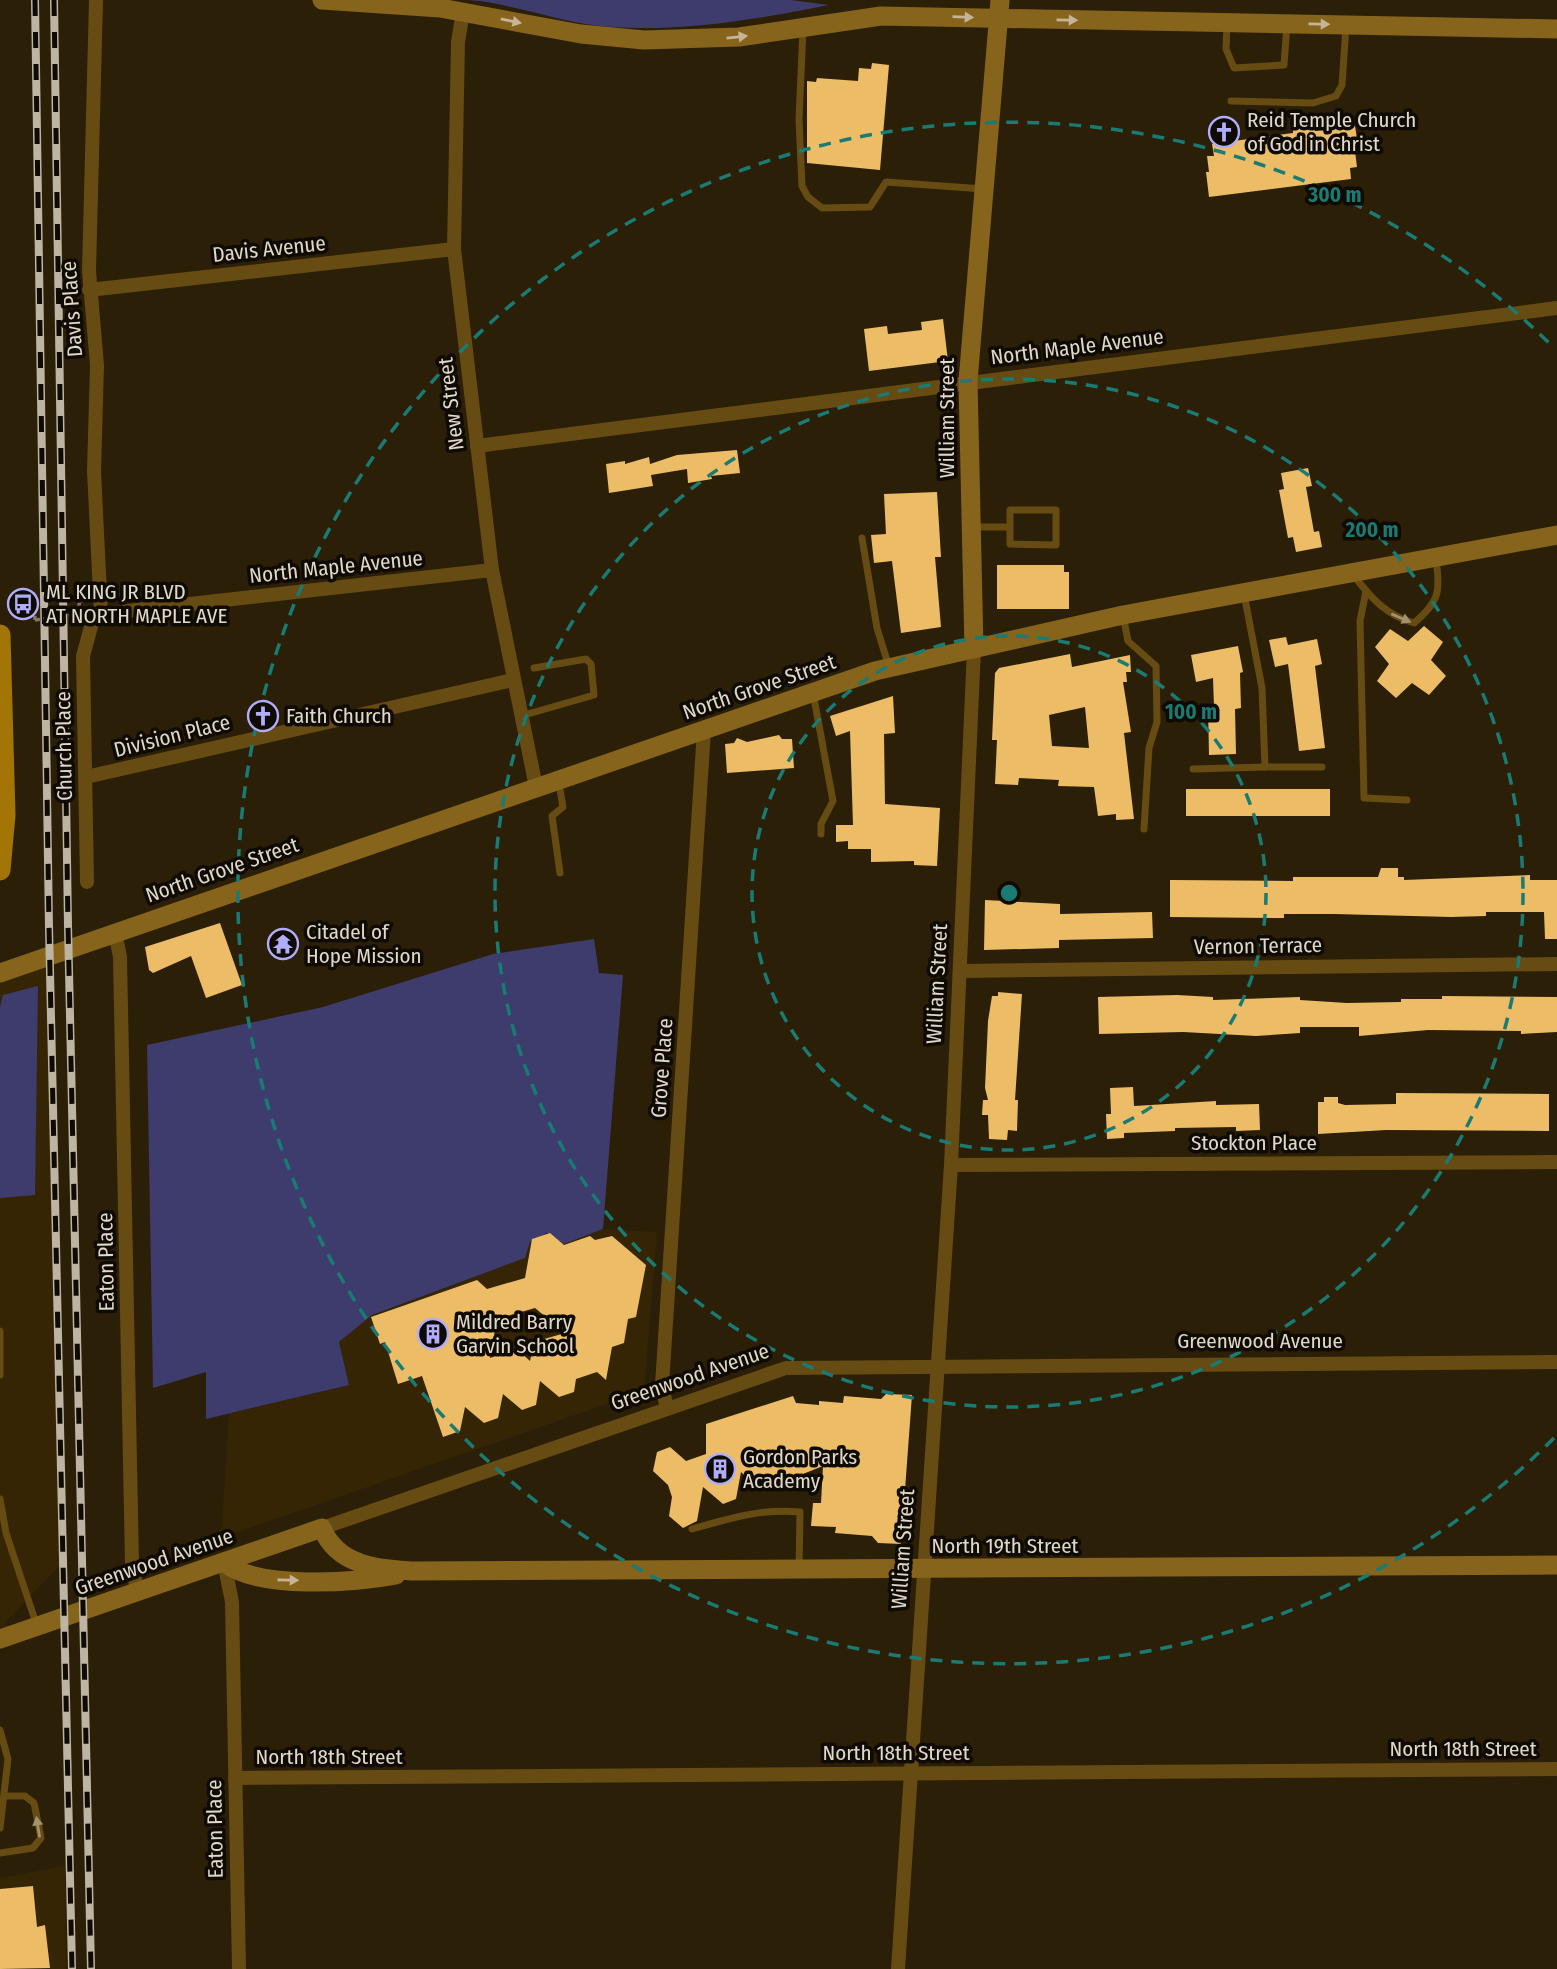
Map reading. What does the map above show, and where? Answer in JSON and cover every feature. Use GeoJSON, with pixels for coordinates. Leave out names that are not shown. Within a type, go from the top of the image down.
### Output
{"type":"FeatureCollection","features":[{"type":"Feature","properties":{"kind":"main road"},"geometry":{"type":"LineString","coordinates":[[322,0],[463,12],[581,34],[645,40],[738,37],[881,16],[999,8],[1227,22],[1557,29]]}},
{"type":"Feature","properties":{"kind":"main road","name":"William Street"},"geometry":{"type":"LineString","coordinates":[[974,649],[968,382],[999,8]]}},
{"type":"Feature","properties":{"kind":"main road","name":"North Grove Street"},"geometry":{"type":"LineString","coordinates":[[0,973],[558,779],[889,668],[1123,615],[1557,535]]}},
{"type":"Feature","properties":{"kind":"main road"},"geometry":{"type":"LineString","coordinates":[[0,635],[5,815],[0,870]]}},
{"type":"Feature","properties":{"kind":"main road","name":"Greenwood Avenue"},"geometry":{"type":"LineString","coordinates":[[0,1639],[322,1528]]}},
{"type":"Feature","properties":{"kind":"main road","name":"North 19th Street"},"geometry":{"type":"LineString","coordinates":[[322,1528],[330,1545],[344,1556],[380,1568],[412,1571],[1557,1565]]}},
{"type":"Feature","properties":{"kind":"main road","name":"North 19th Street"},"geometry":{"type":"LineString","coordinates":[[224,1562],[237,1573],[264,1579],[350,1581],[412,1571]]}},
{"type":"Feature","properties":{"kind":"street","name":"Davis Place"},"geometry":{"type":"LineString","coordinates":[[96,0],[89,290],[96,365],[94,471],[102,614]]}},
{"type":"Feature","properties":{"kind":"street","name":"New Street"},"geometry":{"type":"LineString","coordinates":[[463,12],[458,42],[454,249],[492,570],[536,787]]}},
{"type":"Feature","properties":{"kind":"street","name":"Davis Avenue"},"geometry":{"type":"LineString","coordinates":[[89,290],[454,249]]}},
{"type":"Feature","properties":{"kind":"street","name":"North Maple Avenue"},"geometry":{"type":"LineString","coordinates":[[477,446],[1557,308]]}},
{"type":"Feature","properties":{"kind":"street","name":"North Maple Avenue"},"geometry":{"type":"LineString","coordinates":[[102,614],[492,570]]}},
{"type":"Feature","properties":{"kind":"street","name":"Church Place"},"geometry":{"type":"LineString","coordinates":[[87,882],[83,656],[92,623],[102,614]]}},
{"type":"Feature","properties":{"kind":"street","name":"William Street"},"geometry":{"type":"LineString","coordinates":[[898,1969],[951,1165],[974,649]]}},
{"type":"Feature","properties":{"kind":"street","name":"Division Place"},"geometry":{"type":"LineString","coordinates":[[86,777],[513,681]]}},
{"type":"Feature","properties":{"kind":"street","name":"Grove Place"},"geometry":{"type":"LineString","coordinates":[[667,1409],[662,1385],[704,730]]}},
{"type":"Feature","properties":{"kind":"street","name":"Eaton Place"},"geometry":{"type":"LineString","coordinates":[[115,932],[120,957],[132,1564],[137,1591]]}},
{"type":"Feature","properties":{"kind":"street","name":"Vernon Terrace"},"geometry":{"type":"LineString","coordinates":[[960,971],[1557,964]]}},
{"type":"Feature","properties":{"kind":"street","name":"Stockton Place"},"geometry":{"type":"LineString","coordinates":[[951,1165],[1557,1162]]}},
{"type":"Feature","properties":{"kind":"street","name":"Greenwood Avenue"},"geometry":{"type":"LineString","coordinates":[[322,1528],[786,1368],[1557,1362]]}},
{"type":"Feature","properties":{"kind":"street","name":"Eaton Place"},"geometry":{"type":"LineString","coordinates":[[224,1562],[232,1602],[239,1969]]}},
{"type":"Feature","properties":{"kind":"street","name":"North 18th Street"},"geometry":{"type":"LineString","coordinates":[[235,1778],[1557,1769]]}},
{"type":"Feature","properties":{"kind":"lane"},"geometry":{"type":"LineString","coordinates":[[1227,22],[1229,60],[1234,68],[1246,69],[1284,65],[1287,60],[1287,24]]}},
{"type":"Feature","properties":{"kind":"lane"},"geometry":{"type":"LineString","coordinates":[[1231,101],[1313,103],[1336,96],[1342,85],[1347,25]]}},
{"type":"Feature","properties":{"kind":"lane"},"geometry":{"type":"LineString","coordinates":[[803,28],[799,119],[802,186],[808,197],[822,208],[870,207],[886,182],[984,189]]}},
{"type":"Feature","properties":{"kind":"lane"},"geometry":{"type":"LineString","coordinates":[[1010,510],[1056,510],[1056,545],[1010,544],[1010,527],[1010,510]]}},
{"type":"Feature","properties":{"kind":"lane"},"geometry":{"type":"LineString","coordinates":[[971,527],[1010,527]]}},
{"type":"Feature","properties":{"kind":"lane"},"geometry":{"type":"LineString","coordinates":[[862,538],[877,628],[889,668]]}},
{"type":"Feature","properties":{"kind":"lane"},"geometry":{"type":"LineString","coordinates":[[1351,573],[1376,603],[1395,617],[1414,623],[1432,608],[1439,589],[1435,557]]}},
{"type":"Feature","properties":{"kind":"lane"},"geometry":{"type":"LineString","coordinates":[[1366,591],[1360,621],[1364,798],[1408,800]]}},
{"type":"Feature","properties":{"kind":"lane"},"geometry":{"type":"LineString","coordinates":[[1244,594],[1262,688],[1265,767]]}},
{"type":"Feature","properties":{"kind":"lane"},"geometry":{"type":"LineString","coordinates":[[1123,615],[1128,641],[1156,666],[1157,722],[1149,748],[1144,829]]}},
{"type":"Feature","properties":{"kind":"lane"},"geometry":{"type":"LineString","coordinates":[[520,717],[594,695],[591,664],[586,659],[534,668]]}},
{"type":"Feature","properties":{"kind":"lane"},"geometry":{"type":"LineString","coordinates":[[813,693],[833,801],[821,824],[821,834]]}},
{"type":"Feature","properties":{"kind":"lane"},"geometry":{"type":"LineString","coordinates":[[1193,769],[1322,767]]}},
{"type":"Feature","properties":{"kind":"lane"},"geometry":{"type":"LineString","coordinates":[[558,779],[563,807],[552,816],[552,829],[560,873]]}},
{"type":"Feature","properties":{"kind":"lane"},"geometry":{"type":"LineString","coordinates":[[0,1331],[0,1375]]}},
{"type":"Feature","properties":{"kind":"lane"},"geometry":{"type":"LineString","coordinates":[[0,1499],[6,1533],[37,1626]]}},
{"type":"Feature","properties":{"kind":"lane"},"geometry":{"type":"LineString","coordinates":[[692,1529],[734,1517],[776,1510],[800,1512],[799,1569]]}},
{"type":"Feature","properties":{"kind":"lane"},"geometry":{"type":"LineString","coordinates":[[0,1730],[8,1759],[0,1828]]}},
{"type":"Feature","properties":{"kind":"lane"},"geometry":{"type":"LineString","coordinates":[[0,1853],[33,1848],[41,1838],[34,1803],[25,1796],[5,1796]]}},
{"type":"Feature","properties":{"kind":"path"},"geometry":{"type":"LineString","coordinates":[[22,593],[34,594],[35,620],[80,615],[79,601],[83,600]]}},
{"type":"Feature","properties":{"kind":"shaded area"},"geometry":{"type":"Polygon","coordinates":[[[469,0],[791,0],[829,5],[720,23],[638,28],[593,25],[505,5],[469,0]]]}},
{"type":"Feature","properties":{"kind":"shaded area"},"geometry":{"type":"Polygon","coordinates":[[[594,939],[599,973],[623,975],[603,1229],[564,1244],[547,1233],[530,1242],[525,1258],[372,1315],[339,1342],[349,1385],[206,1419],[206,1372],[153,1388],[147,1045],[323,1007],[493,954],[594,939]]]}},
{"type":"Feature","properties":{"kind":"shaded area"},"geometry":{"type":"Polygon","coordinates":[[[50,960],[62,1563],[3,1625],[34,1627],[0,1636],[0,974],[50,960]]]}},
{"type":"Feature","properties":{"kind":"shaded area"},"geometry":{"type":"Polygon","coordinates":[[[38,986],[35,1195],[0,1198],[0,1007],[3,995],[38,986]]]}},
{"type":"Feature","properties":{"kind":"shaded area"},"geometry":{"type":"Polygon","coordinates":[[[603,1229],[657,1232],[644,1391],[221,1538],[229,1414],[349,1385],[339,1342],[372,1315],[525,1258],[530,1242],[548,1233],[564,1244],[603,1229]]]}},
{"type":"Feature","properties":{"kind":"shaded area"},"geometry":{"type":"Polygon","coordinates":[[[65,1866],[66,1969],[0,1969],[0,1878],[65,1866]]]}},
{"type":"Feature","properties":{"kind":"building"},"geometry":{"type":"Polygon","coordinates":[[[872,63],[889,65],[880,170],[807,163],[807,81],[816,82],[817,78],[858,81],[859,68],[871,69],[872,63]]]}},
{"type":"Feature","properties":{"kind":"building"},"geometry":{"type":"Polygon","coordinates":[[[1314,126],[1315,131],[1355,126],[1359,151],[1355,151],[1357,167],[1350,168],[1351,179],[1209,197],[1206,172],[1209,172],[1207,156],[1214,156],[1212,144],[1293,133],[1293,129],[1314,126]]]}},
{"type":"Feature","properties":{"kind":"building"},"geometry":{"type":"Polygon","coordinates":[[[943,319],[948,361],[869,371],[864,329],[887,326],[888,334],[922,330],[921,322],[943,319]]]}},
{"type":"Feature","properties":{"kind":"building"},"geometry":{"type":"Polygon","coordinates":[[[737,450],[740,473],[711,476],[712,479],[688,483],[687,469],[651,475],[653,486],[609,493],[606,464],[625,461],[625,464],[649,457],[650,464],[677,455],[737,450]]]}},
{"type":"Feature","properties":{"kind":"building"},"geometry":{"type":"Polygon","coordinates":[[[1308,468],[1312,486],[1306,487],[1314,532],[1319,531],[1322,547],[1296,552],[1293,537],[1288,538],[1279,490],[1284,489],[1281,473],[1308,468]]]}},
{"type":"Feature","properties":{"kind":"building"},"geometry":{"type":"Polygon","coordinates":[[[937,492],[941,557],[935,557],[941,627],[901,633],[892,561],[874,563],[871,535],[886,534],[884,494],[937,492]]]}},
{"type":"Feature","properties":{"kind":"building"},"geometry":{"type":"Polygon","coordinates":[[[997,565],[1064,565],[1064,572],[1069,572],[1069,609],[997,609],[997,565]]]}},
{"type":"Feature","properties":{"kind":"building"},"geometry":{"type":"Polygon","coordinates":[[[1424,626],[1443,642],[1431,660],[1446,676],[1429,695],[1412,683],[1396,698],[1377,681],[1389,664],[1375,647],[1390,629],[1408,641],[1424,626]]]}},
{"type":"Feature","properties":{"kind":"building"},"geometry":{"type":"Polygon","coordinates":[[[1286,637],[1288,645],[1317,639],[1322,664],[1315,666],[1325,748],[1299,751],[1288,664],[1275,667],[1269,640],[1286,637]]]}},
{"type":"Feature","properties":{"kind":"building"},"geometry":{"type":"Polygon","coordinates":[[[1238,646],[1243,672],[1240,673],[1241,708],[1235,709],[1236,754],[1209,755],[1208,707],[1214,707],[1213,678],[1196,682],[1191,655],[1238,646]]]}},
{"type":"Feature","properties":{"kind":"building"},"geometry":{"type":"Polygon","coordinates":[[[1070,654],[1072,667],[1130,655],[1131,672],[1126,672],[1127,682],[1123,682],[1131,732],[1124,733],[1134,819],[1116,820],[1116,814],[1098,816],[1094,787],[1058,786],[1059,780],[1019,778],[1018,785],[995,784],[997,740],[992,740],[995,673],[999,668],[1070,654]],[[1085,707],[1049,715],[1052,746],[1089,748],[1085,707]]]}},
{"type":"Feature","properties":{"kind":"building"},"geometry":{"type":"Polygon","coordinates":[[[893,696],[895,733],[884,734],[885,804],[940,808],[937,866],[914,865],[914,861],[871,862],[871,849],[848,849],[848,841],[836,842],[836,825],[853,825],[850,731],[836,736],[830,716],[893,696]]]}},
{"type":"Feature","properties":{"kind":"building"},"geometry":{"type":"Polygon","coordinates":[[[779,735],[782,739],[792,739],[794,768],[727,773],[725,744],[734,743],[737,738],[747,742],[779,735]]]}},
{"type":"Feature","properties":{"kind":"building"},"geometry":{"type":"Polygon","coordinates":[[[1186,789],[1330,789],[1330,816],[1186,816],[1186,789]]]}},
{"type":"Feature","properties":{"kind":"building"},"geometry":{"type":"Polygon","coordinates":[[[1381,868],[1398,868],[1398,877],[1404,877],[1404,880],[1530,875],[1530,880],[1557,880],[1557,939],[1545,939],[1544,912],[1486,912],[1486,916],[1451,917],[1284,914],[1284,918],[1170,917],[1170,880],[1293,881],[1293,877],[1378,877],[1381,868]]]}},
{"type":"Feature","properties":{"kind":"building"},"geometry":{"type":"Polygon","coordinates":[[[985,900],[1060,904],[1060,914],[1152,912],[1153,938],[1059,940],[1059,948],[984,950],[985,900]]]}},
{"type":"Feature","properties":{"kind":"building"},"geometry":{"type":"Polygon","coordinates":[[[220,923],[242,985],[206,998],[191,956],[153,973],[149,970],[145,947],[220,923]]]}},
{"type":"Feature","properties":{"kind":"building"},"geometry":{"type":"Polygon","coordinates":[[[998,992],[1022,994],[1015,1100],[1018,1100],[1017,1131],[1008,1130],[1007,1140],[989,1139],[988,1115],[982,1115],[983,1100],[988,1100],[985,1088],[988,1021],[992,996],[998,996],[998,992]]]}},
{"type":"Feature","properties":{"kind":"building"},"geometry":{"type":"Polygon","coordinates":[[[1442,996],[1557,997],[1557,1032],[1521,1034],[1521,1031],[1428,1030],[1359,1036],[1359,1027],[1300,1027],[1300,1033],[1256,1036],[1183,1032],[1099,1034],[1098,997],[1213,997],[1213,1000],[1300,997],[1300,1000],[1347,1003],[1442,999],[1442,996]]]}},
{"type":"Feature","properties":{"kind":"building"},"geometry":{"type":"Polygon","coordinates":[[[1133,1087],[1134,1106],[1216,1101],[1216,1105],[1259,1104],[1260,1130],[1236,1131],[1236,1127],[1175,1128],[1175,1131],[1124,1133],[1124,1138],[1107,1139],[1106,1114],[1111,1114],[1110,1088],[1133,1087]]]}},
{"type":"Feature","properties":{"kind":"building"},"geometry":{"type":"Polygon","coordinates":[[[1396,1093],[1549,1094],[1549,1131],[1386,1130],[1318,1134],[1318,1102],[1324,1102],[1324,1097],[1338,1097],[1338,1103],[1345,1105],[1396,1104],[1396,1093]]]}},
{"type":"Feature","properties":{"kind":"building","name":"Mildred Barry Garvin School"},"geometry":{"type":"Polygon","coordinates":[[[550,1233],[564,1245],[590,1236],[595,1240],[612,1236],[646,1265],[636,1317],[628,1319],[624,1343],[612,1347],[606,1380],[597,1372],[576,1379],[574,1392],[559,1397],[540,1381],[536,1405],[522,1410],[503,1394],[498,1418],[484,1423],[465,1407],[460,1431],[443,1437],[422,1376],[398,1384],[385,1342],[380,1344],[371,1317],[477,1280],[487,1289],[525,1278],[532,1239],[550,1233]],[[535,1308],[497,1319],[490,1358],[517,1349],[530,1361],[534,1342],[565,1333],[535,1308]]]}},
{"type":"Feature","properties":{"kind":"building","name":"Gordon Parks Academy"},"geometry":{"type":"Polygon","coordinates":[[[886,1394],[912,1395],[901,1544],[878,1543],[872,1536],[835,1533],[836,1527],[811,1526],[813,1503],[821,1503],[823,1466],[760,1491],[741,1472],[736,1499],[723,1504],[703,1487],[697,1521],[683,1528],[669,1516],[672,1497],[668,1485],[653,1471],[657,1452],[670,1447],[686,1461],[706,1454],[706,1424],[793,1396],[796,1403],[819,1405],[819,1401],[843,1403],[844,1396],[881,1399],[886,1394]]]}},
{"type":"Feature","properties":{"kind":"building"},"geometry":{"type":"Polygon","coordinates":[[[33,1886],[37,1927],[45,1925],[50,1968],[0,1969],[0,1889],[33,1886]]]}},
{"type":"Feature","properties":{"kind":"railway"},"geometry":{"type":"LineString","coordinates":[[35,0],[49,926],[72,1969]]}},
{"type":"Feature","properties":{"kind":"railway"},"geometry":{"type":"LineString","coordinates":[[54,0],[68,925],[91,1969]]}},
{"type":"Feature","properties":{"kind":"place","name":"Reid Temple Church of God in Christ"},"geometry":{"type":"Point","coordinates":[1224,132]}},
{"type":"Feature","properties":{"kind":"place","name":"ML KING JR BLVD AT NORTH MAPLE AVE"},"geometry":{"type":"Point","coordinates":[23,604]}},
{"type":"Feature","properties":{"kind":"place","name":"Faith Church"},"geometry":{"type":"Point","coordinates":[263,716]}},
{"type":"Feature","properties":{"kind":"place","name":"Citadel of Hope Mission"},"geometry":{"type":"Point","coordinates":[283,944]}},
{"type":"Feature","properties":{"kind":"place","name":"Mildred Barry Garvin School"},"geometry":{"type":"Point","coordinates":[433,1334]}},
{"type":"Feature","properties":{"kind":"place","name":"Gordon Parks Academy"},"geometry":{"type":"Point","coordinates":[720,1469]}}]}
